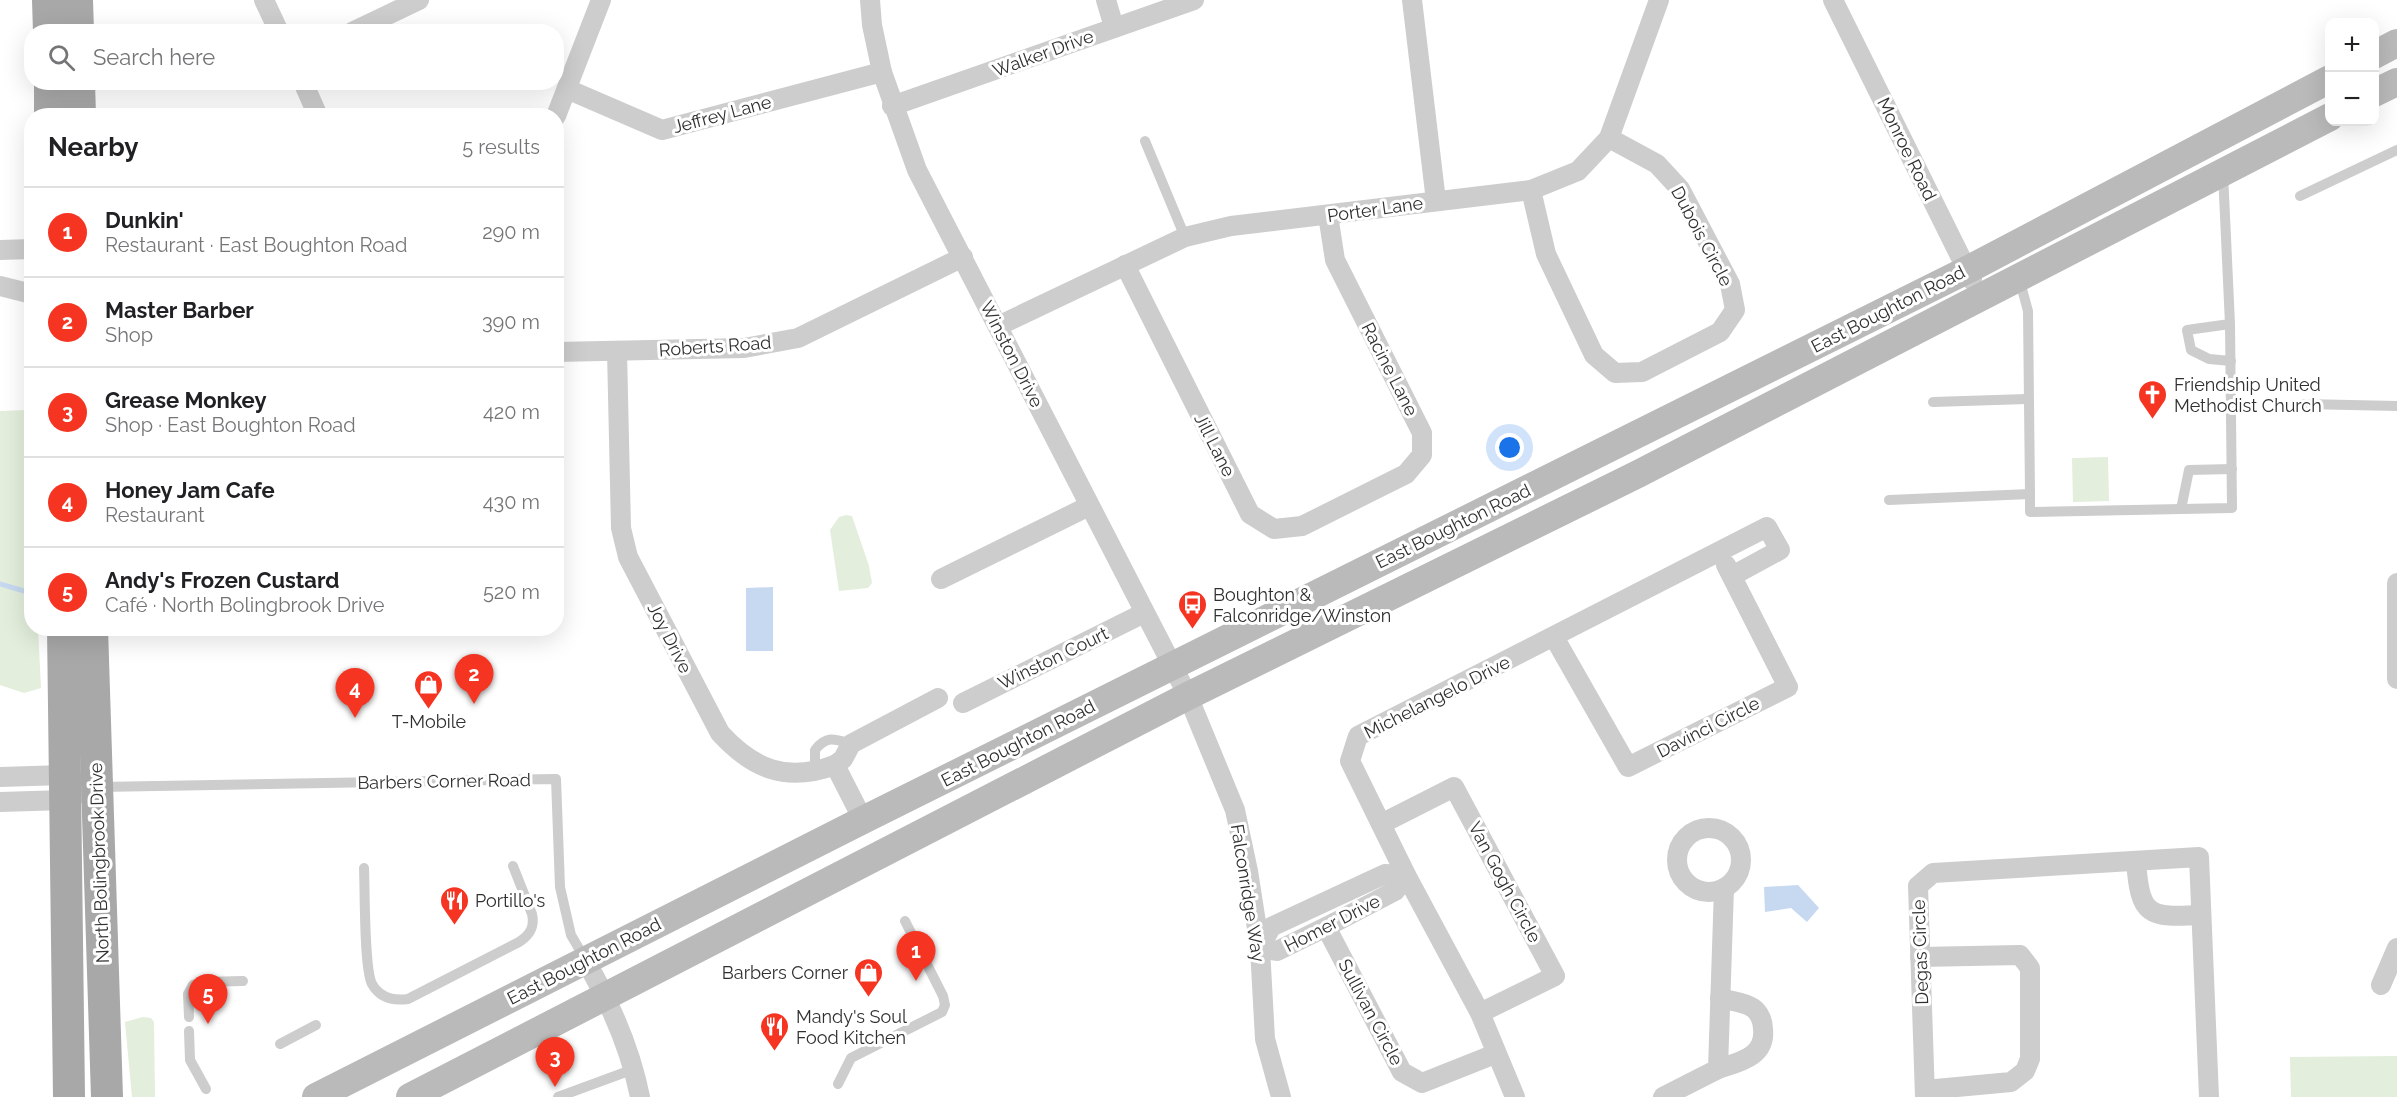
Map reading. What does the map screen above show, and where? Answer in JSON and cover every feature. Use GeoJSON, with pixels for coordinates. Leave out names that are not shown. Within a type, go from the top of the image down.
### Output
{"type":"FeatureCollection","features":[{"type":"Feature","properties":{"kind":"main road"},"geometry":{"type":"LineString","coordinates":[[48,0],[48,24]]}},
{"type":"Feature","properties":{"kind":"main road"},"geometry":{"type":"LineString","coordinates":[[77,0],[78,24]]}},
{"type":"Feature","properties":{"kind":"main road"},"geometry":{"type":"LineString","coordinates":[[2379,52],[2397,43]]}},
{"type":"Feature","properties":{"kind":"main road","name":"East Boughton Road"},"geometry":{"type":"LineString","coordinates":[[316,1097],[864,820],[1967,270],[2325,82]]}},
{"type":"Feature","properties":{"kind":"main road"},"geometry":{"type":"LineString","coordinates":[[2379,91],[2397,82]]}},
{"type":"Feature","properties":{"kind":"main road"},"geometry":{"type":"LineString","coordinates":[[50,90],[50,108]]}},
{"type":"Feature","properties":{"kind":"main road"},"geometry":{"type":"LineString","coordinates":[[79,90],[80,108]]}},
{"type":"Feature","properties":{"kind":"main road","name":"East Boughton Road"},"geometry":{"type":"LineString","coordinates":[[413,1096],[1188,696],[1638,474],[2325,120]]}},
{"type":"Feature","properties":{"kind":"main road","name":"North Bolingbrook Drive"},"geometry":{"type":"LineString","coordinates":[[63,636],[69,1097]]}},
{"type":"Feature","properties":{"kind":"main road","name":"North Bolingbrook Drive"},"geometry":{"type":"LineString","coordinates":[[92,636],[107,1097]]}},
{"type":"Feature","properties":{"kind":"street"},"geometry":{"type":"LineString","coordinates":[[264,0],[275,24]]}},
{"type":"Feature","properties":{"kind":"street"},"geometry":{"type":"LineString","coordinates":[[369,24],[419,0]]}},
{"type":"Feature","properties":{"kind":"street"},"geometry":{"type":"LineString","coordinates":[[559,108],[601,0]]}},
{"type":"Feature","properties":{"kind":"street","name":"Winston Drive"},"geometry":{"type":"LineString","coordinates":[[870,0],[872,26],[882,72],[892,106],[917,170],[1188,696]]}},
{"type":"Feature","properties":{"kind":"street"},"geometry":{"type":"LineString","coordinates":[[1106,0],[1114,27]]}},
{"type":"Feature","properties":{"kind":"street","name":"Walker Drive"},"geometry":{"type":"LineString","coordinates":[[892,106],[1194,0]]}},
{"type":"Feature","properties":{"kind":"street"},"geometry":{"type":"LineString","coordinates":[[1412,0],[1436,201]]}},
{"type":"Feature","properties":{"kind":"street","name":"Porter Lane"},"geometry":{"type":"LineString","coordinates":[[998,326],[1185,237],[1231,226],[1531,190],[1578,171],[1609,138],[1659,0]]}},
{"type":"Feature","properties":{"kind":"street","name":"Monroe Road"},"geometry":{"type":"LineString","coordinates":[[1833,0],[1981,297]]}},
{"type":"Feature","properties":{"kind":"street","name":"Jeffrey Lane"},"geometry":{"type":"LineString","coordinates":[[567,89],[662,130],[882,72]]}},
{"type":"Feature","properties":{"kind":"street"},"geometry":{"type":"LineString","coordinates":[[307,90],[314,108]]}},
{"type":"Feature","properties":{"kind":"street","name":"Dubois Circle"},"geometry":{"type":"LineString","coordinates":[[1531,190],[1546,254],[1594,356],[1615,373],[1642,372],[1720,332],[1735,310],[1731,284],[1680,189],[1657,164],[1609,138]]}},
{"type":"Feature","properties":{"kind":"street","name":"Racine Lane"},"geometry":{"type":"LineString","coordinates":[[1328,215],[1335,260],[1422,433],[1422,455],[1406,474],[1362,497]]}},
{"type":"Feature","properties":{"kind":"street"},"geometry":{"type":"LineString","coordinates":[[0,249],[24,249]]}},
{"type":"Feature","properties":{"kind":"street","name":"Roberts Road"},"geometry":{"type":"LineString","coordinates":[[564,352],[744,348],[798,338],[963,256]]}},
{"type":"Feature","properties":{"kind":"street","name":"Jill Lane"},"geometry":{"type":"LineString","coordinates":[[1125,265],[1250,514],[1274,529],[1302,526],[1362,497]]}},
{"type":"Feature","properties":{"kind":"street"},"geometry":{"type":"LineString","coordinates":[[0,286],[24,292]]}},
{"type":"Feature","properties":{"kind":"street","name":"Joy Drive"},"geometry":{"type":"LineString","coordinates":[[617,351],[621,528],[628,557],[720,733],[738,753],[760,767],[787,773],[815,772],[835,765]]}},
{"type":"Feature","properties":{"kind":"street"},"geometry":{"type":"LineString","coordinates":[[941,579],[1089,507]]}},
{"type":"Feature","properties":{"kind":"street","name":"Michelangelo Drive"},"geometry":{"type":"LineString","coordinates":[[1515,1097],[1495,1054],[1480,1013],[1406,875],[1350,761],[1358,736],[1767,527],[1780,550],[1732,576]]}},
{"type":"Feature","properties":{"kind":"street","name":"Davinci Circle"},"geometry":{"type":"LineString","coordinates":[[1554,637],[1628,767],[1788,687],[1720,552]]}},
{"type":"Feature","properties":{"kind":"street"},"geometry":{"type":"LineString","coordinates":[[2397,583],[2397,679]]}},
{"type":"Feature","properties":{"kind":"street","name":"Winston Court"},"geometry":{"type":"LineString","coordinates":[[963,703],[1144,613]]}},
{"type":"Feature","properties":{"kind":"street","name":"Falconridge Way"},"geometry":{"type":"LineString","coordinates":[[1188,696],[1235,810],[1248,871],[1260,948],[1265,1039],[1281,1097]]}},
{"type":"Feature","properties":{"kind":"street"},"geometry":{"type":"LineString","coordinates":[[864,820],[835,765],[843,759],[851,744],[939,698]]}},
{"type":"Feature","properties":{"kind":"street","name":"Barbers Corner Road"},"geometry":{"type":"LineString","coordinates":[[0,777],[65,788]]}},
{"type":"Feature","properties":{"kind":"street","name":"Barbers Corner Road"},"geometry":{"type":"LineString","coordinates":[[0,802],[65,788],[96,787]]}},
{"type":"Feature","properties":{"kind":"street","name":"Van Gogh Circle"},"geometry":{"type":"LineString","coordinates":[[1380,824],[1454,787],[1555,976],[1480,1013]]}},
{"type":"Feature","properties":{"kind":"street","name":"Degas Circle"},"geometry":{"type":"LineString","coordinates":[[1925,1094],[1918,886],[1933,873],[2199,857],[2209,1097]]}},
{"type":"Feature","properties":{"kind":"street"},"geometry":{"type":"LineString","coordinates":[[2136,861],[2138,892],[2147,908],[2163,916],[2201,915]]}},
{"type":"Feature","properties":{"kind":"street","name":"Homer Drive"},"geometry":{"type":"LineString","coordinates":[[1385,874],[1406,875],[1395,891],[1326,927],[1277,951],[1260,948],[1271,927],[1385,874]]}},
{"type":"Feature","properties":{"kind":"street"},"geometry":{"type":"LineString","coordinates":[[1718,1068],[1724,888]]}},
{"type":"Feature","properties":{"kind":"street","name":"Sullivan Circle"},"geometry":{"type":"LineString","coordinates":[[1326,927],[1402,1072],[1422,1083],[1495,1054]]}},
{"type":"Feature","properties":{"kind":"street"},"geometry":{"type":"LineString","coordinates":[[2381,985],[2397,948]]}},
{"type":"Feature","properties":{"kind":"street"},"geometry":{"type":"LineString","coordinates":[[1920,957],[2020,955],[2030,968],[2030,1059],[2025,1071],[2011,1082],[1925,1094]]}},
{"type":"Feature","properties":{"kind":"street","name":"Barbers Corner Road"},"geometry":{"type":"LineString","coordinates":[[585,960],[606,995],[624,1033],[640,1097]]}},
{"type":"Feature","properties":{"kind":"street"},"geometry":{"type":"LineString","coordinates":[[1663,1097],[1718,1068],[1746,1060],[1755,1054],[1764,1035],[1763,1024],[1752,1007],[1720,998]]}},
{"type":"Feature","properties":{"kind":"lane"},"geometry":{"type":"LineString","coordinates":[[1145,141],[1185,237]]}},
{"type":"Feature","properties":{"kind":"lane"},"geometry":{"type":"LineString","coordinates":[[2300,196],[2397,150]]}},
{"type":"Feature","properties":{"kind":"lane"},"geometry":{"type":"LineString","coordinates":[[2019,278],[2028,311],[2027,399],[2030,512],[2232,508],[2231,361],[2223,172]]}},
{"type":"Feature","properties":{"kind":"lane"},"geometry":{"type":"LineString","coordinates":[[2230,324],[2187,330],[2191,350],[2209,359],[2231,361]]}},
{"type":"Feature","properties":{"kind":"lane"},"geometry":{"type":"LineString","coordinates":[[1932,402],[2027,399]]}},
{"type":"Feature","properties":{"kind":"lane"},"geometry":{"type":"LineString","coordinates":[[2304,404],[2397,406]]}},
{"type":"Feature","properties":{"kind":"lane"},"geometry":{"type":"LineString","coordinates":[[2181,509],[2189,470],[2232,469]]}},
{"type":"Feature","properties":{"kind":"lane"},"geometry":{"type":"LineString","coordinates":[[1889,500],[2030,494]]}},
{"type":"Feature","properties":{"kind":"lane"},"geometry":{"type":"LineString","coordinates":[[815,772],[815,750],[822,741],[832,738],[851,744]]}},
{"type":"Feature","properties":{"kind":"lane","name":"Barbers Corner Road"},"geometry":{"type":"LineString","coordinates":[[96,787],[556,779],[560,887],[571,935],[585,960]]}},
{"type":"Feature","properties":{"kind":"lane"},"geometry":{"type":"LineString","coordinates":[[364,868],[369,977],[380,993],[398,1000],[408,999],[519,942],[529,934],[534,921],[513,866]]}},
{"type":"Feature","properties":{"kind":"lane"},"geometry":{"type":"LineString","coordinates":[[838,1084],[851,1058],[942,1012],[945,1005],[943,996],[905,921]]}},
{"type":"Feature","properties":{"kind":"lane"},"geometry":{"type":"LineString","coordinates":[[189,1017],[188,994],[193,985],[202,982],[243,981]]}},
{"type":"Feature","properties":{"kind":"lane"},"geometry":{"type":"LineString","coordinates":[[280,1044],[316,1024]]}},
{"type":"Feature","properties":{"kind":"lane"},"geometry":{"type":"LineString","coordinates":[[189,1031],[190,1060],[206,1089]]}},
{"type":"Feature","properties":{"kind":"lane"},"geometry":{"type":"LineString","coordinates":[[558,1097],[634,1069]]}},
{"type":"Feature","properties":{"kind":"green space"},"geometry":{"type":"Polygon","coordinates":[[[24,410],[24,636],[38,636],[41,688],[24,693],[0,685],[0,411],[24,410]]]}},
{"type":"Feature","properties":{"kind":"green space"},"geometry":{"type":"Polygon","coordinates":[[[2108,457],[2109,501],[2073,502],[2072,458],[2108,457]]]}},
{"type":"Feature","properties":{"kind":"green space"},"geometry":{"type":"Polygon","coordinates":[[[852,516],[869,566],[872,583],[868,588],[839,591],[830,530],[839,517],[852,516]]]}},
{"type":"Feature","properties":{"kind":"green space"},"geometry":{"type":"Polygon","coordinates":[[[143,1017],[151,1018],[154,1022],[155,1097],[132,1097],[125,1022],[143,1017]]]}},
{"type":"Feature","properties":{"kind":"green space"},"geometry":{"type":"Polygon","coordinates":[[[2397,1056],[2397,1097],[2291,1097],[2290,1057],[2397,1056]]]}},
{"type":"Feature","properties":{"kind":"water"},"geometry":{"type":"Polygon","coordinates":[[[773,587],[773,651],[746,651],[746,588],[773,587]]]}},
{"type":"Feature","properties":{"kind":"water"},"geometry":{"type":"Polygon","coordinates":[[[1798,885],[1819,908],[1807,922],[1791,908],[1765,912],[1764,887],[1798,885]]]}},
{"type":"Feature","properties":{"kind":"waterway"},"geometry":{"type":"LineString","coordinates":[[0,584],[24,591]]}},
{"type":"Feature","properties":{"kind":"place","name":"Friendship United Methodist Church"},"geometry":{"type":"Point","coordinates":[2153,420]}},
{"type":"Feature","properties":{"kind":"place","name":"Boughton & Falconridge/Winston"},"geometry":{"type":"Point","coordinates":[1192,630]}},
{"type":"Feature","properties":{"kind":"place","name":"Master Barber"},"geometry":{"type":"Point","coordinates":[474,704]}},
{"type":"Feature","properties":{"kind":"place","name":"T-Mobile"},"geometry":{"type":"Point","coordinates":[429,710]}},
{"type":"Feature","properties":{"kind":"place","name":"Honey Jam Cafe"},"geometry":{"type":"Point","coordinates":[355,718]}},
{"type":"Feature","properties":{"kind":"place","name":"Portillo's"},"geometry":{"type":"Point","coordinates":[454,926]}},
{"type":"Feature","properties":{"kind":"place","name":"Dunkin'"},"geometry":{"type":"Point","coordinates":[916,981]}},
{"type":"Feature","properties":{"kind":"place","name":"Barbers Corner"},"geometry":{"type":"Point","coordinates":[869,998]}},
{"type":"Feature","properties":{"kind":"place","name":"Andy's Frozen Custard"},"geometry":{"type":"Point","coordinates":[208,1024]}},
{"type":"Feature","properties":{"kind":"place","name":"Mandy's Soul Food Kitchen"},"geometry":{"type":"Point","coordinates":[775,1052]}},
{"type":"Feature","properties":{"kind":"place","name":"Grease Monkey"},"geometry":{"type":"Point","coordinates":[555,1087]}}]}
